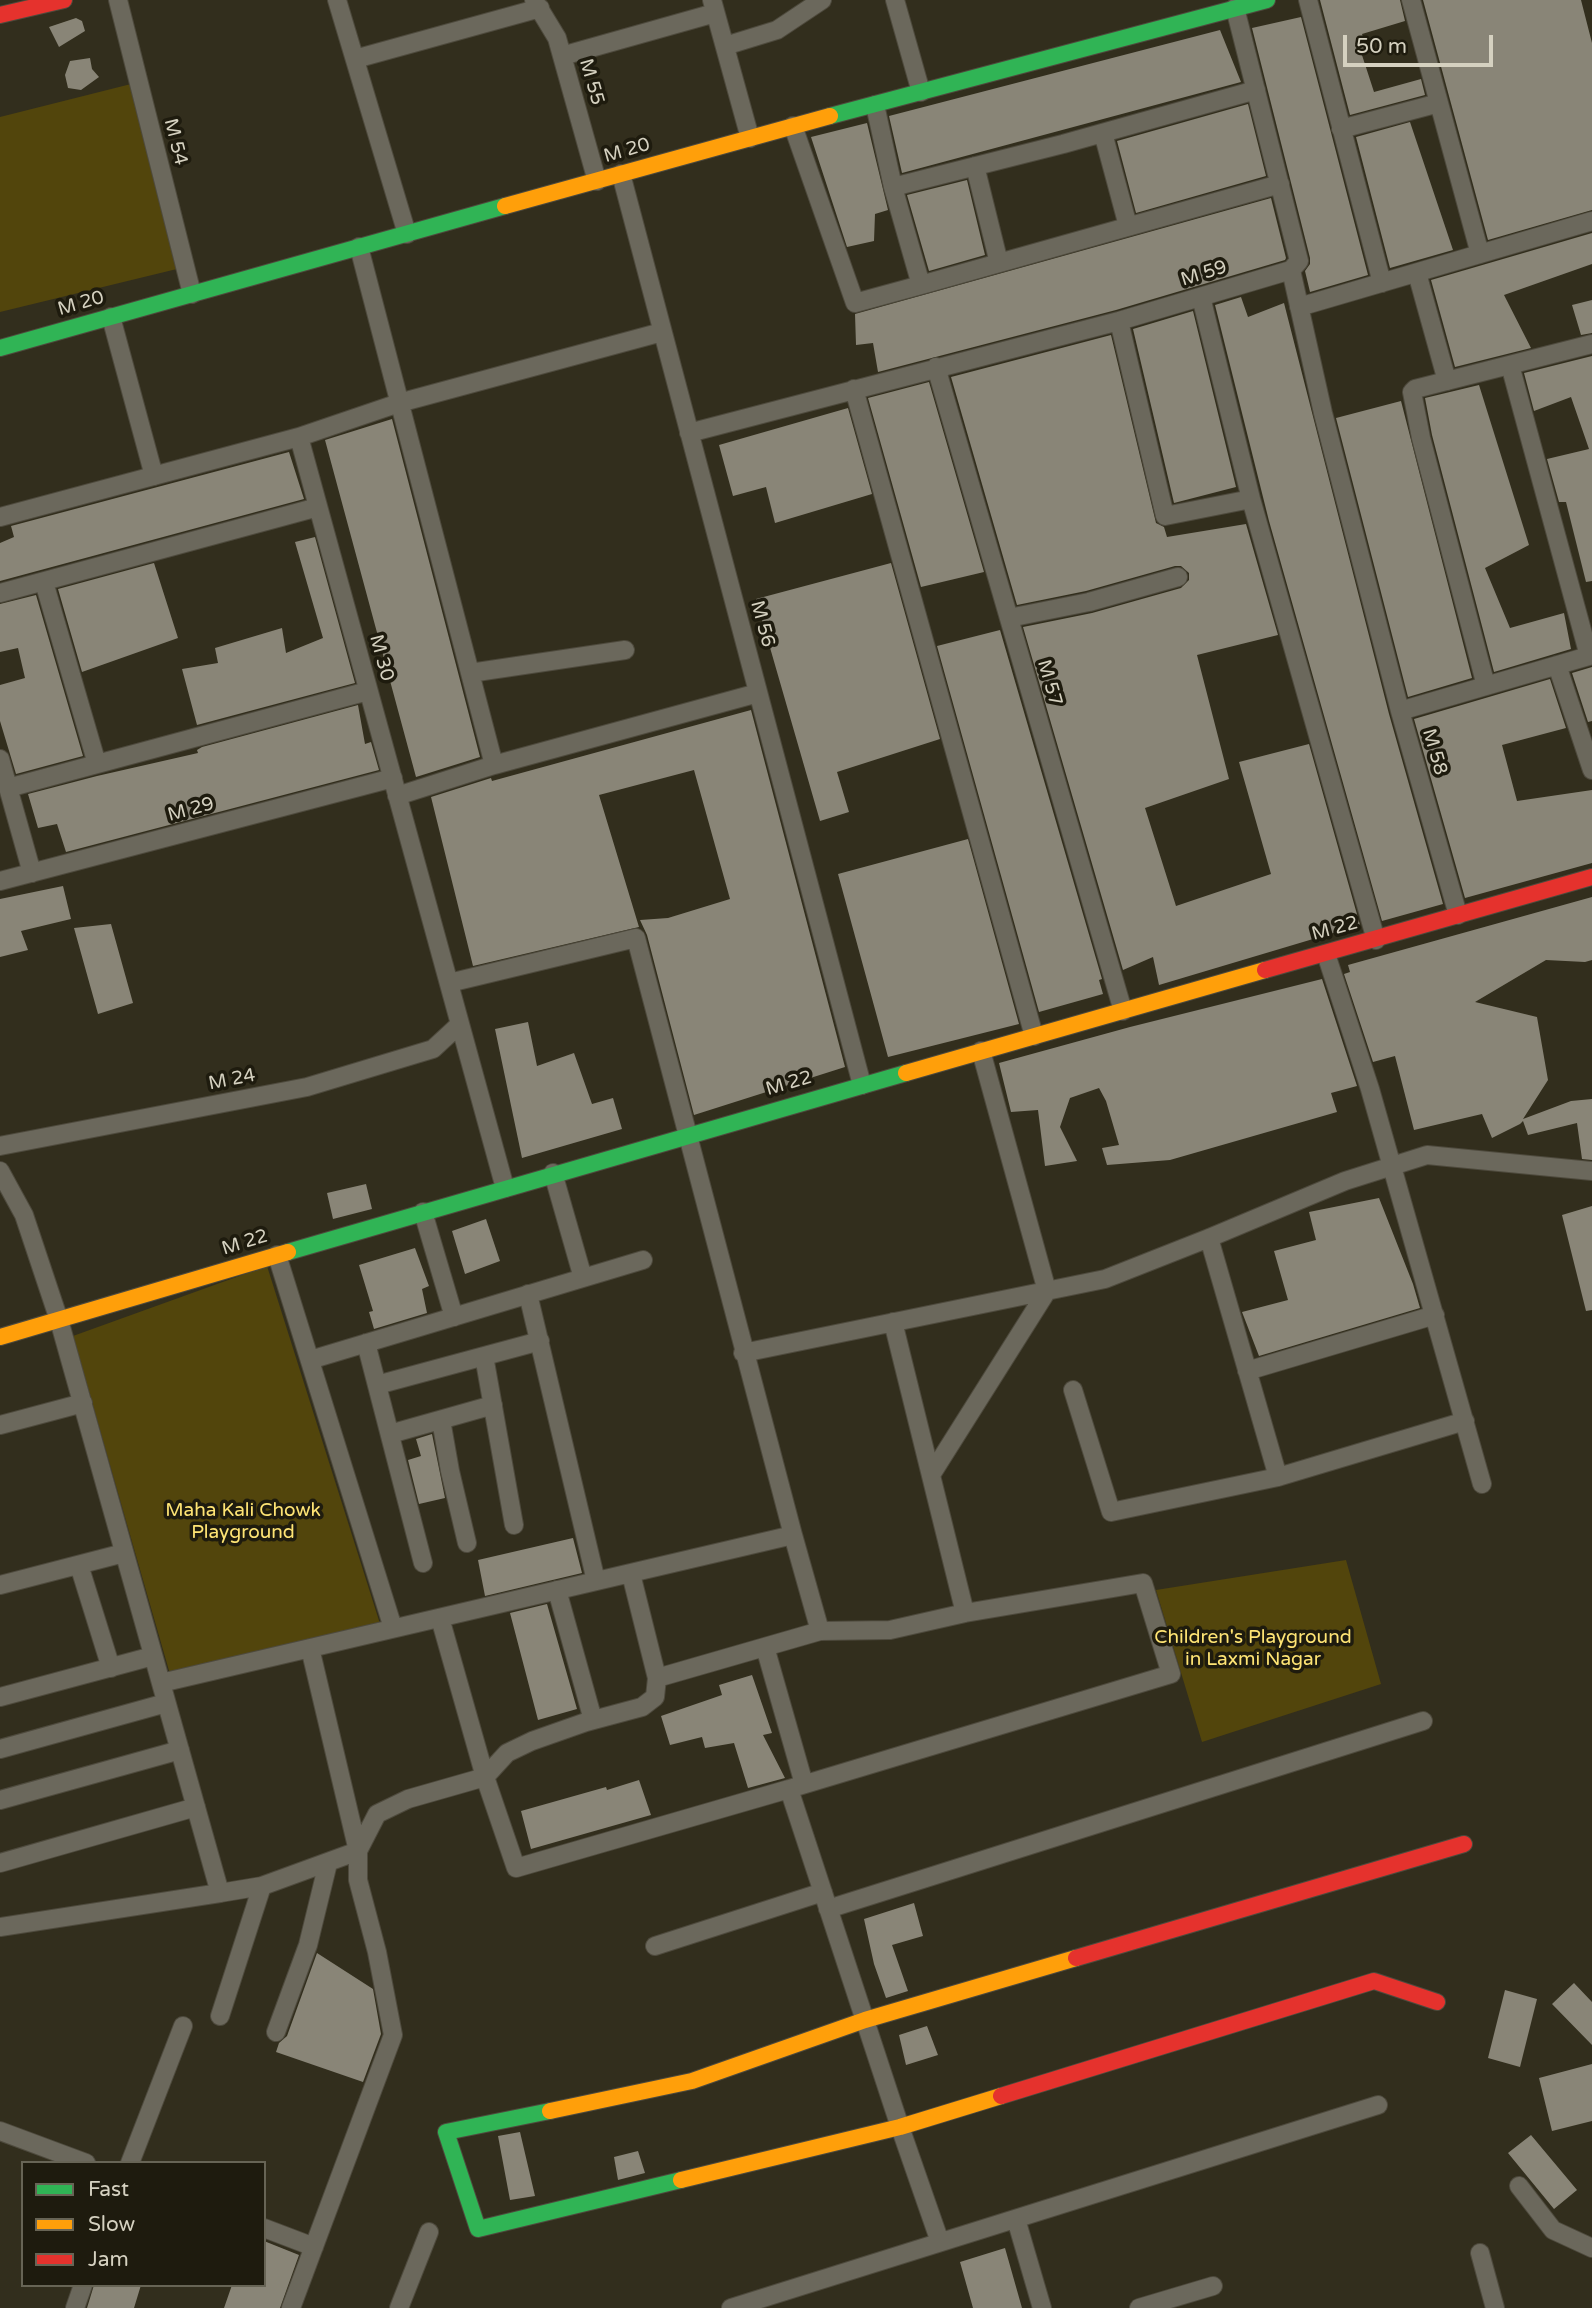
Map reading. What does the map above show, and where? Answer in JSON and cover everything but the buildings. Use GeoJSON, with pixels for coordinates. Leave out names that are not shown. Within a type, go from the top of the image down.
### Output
{"type":"FeatureCollection","features":[{"type":"Feature","properties":{"kind":"street"},"geometry":{"type":"LineString","coordinates":[[0,15],[64,0]]}},
{"type":"Feature","properties":{"kind":"street","name":"M 54"},"geometry":{"type":"LineString","coordinates":[[118,0],[192,294]]}},
{"type":"Feature","properties":{"kind":"street"},"geometry":{"type":"LineString","coordinates":[[337,0],[407,234]]}},
{"type":"Feature","properties":{"kind":"street"},"geometry":{"type":"LineString","coordinates":[[725,46],[777,30],[822,0]]}},
{"type":"Feature","properties":{"kind":"street"},"geometry":{"type":"LineString","coordinates":[[895,0],[921,92]]}},
{"type":"Feature","properties":{"kind":"street","name":"M 20"},"geometry":{"type":"LineString","coordinates":[[0,348],[1224,7],[1266,0]]}},
{"type":"Feature","properties":{"kind":"street"},"geometry":{"type":"LineString","coordinates":[[1308,0],[1382,283]]}},
{"type":"Feature","properties":{"kind":"street"},"geometry":{"type":"LineString","coordinates":[[1411,0],[1480,254]]}},
{"type":"Feature","properties":{"kind":"street"},"geometry":{"type":"LineString","coordinates":[[355,60],[537,4]]}},
{"type":"Feature","properties":{"kind":"street","name":"M 55"},"geometry":{"type":"LineString","coordinates":[[537,4],[557,38],[597,181]]}},
{"type":"Feature","properties":{"kind":"street"},"geometry":{"type":"LineString","coordinates":[[562,55],[713,6],[750,138]]}},
{"type":"Feature","properties":{"kind":"street"},"geometry":{"type":"LineString","coordinates":[[1224,7],[1256,90],[1280,184],[1299,261],[1290,270],[1323,413],[1401,711]]}},
{"type":"Feature","properties":{"kind":"street"},"geometry":{"type":"LineString","coordinates":[[894,187],[1256,90]]}},
{"type":"Feature","properties":{"kind":"street"},"geometry":{"type":"LineString","coordinates":[[1341,129],[1439,103]]}},
{"type":"Feature","properties":{"kind":"street"},"geometry":{"type":"LineString","coordinates":[[875,105],[921,285]]}},
{"type":"Feature","properties":{"kind":"street"},"geometry":{"type":"LineString","coordinates":[[793,126],[855,303],[1280,184]]}},
{"type":"Feature","properties":{"kind":"street"},"geometry":{"type":"LineString","coordinates":[[1103,133],[1128,226]]}},
{"type":"Feature","properties":{"kind":"street"},"geometry":{"type":"LineString","coordinates":[[975,166],[999,263]]}},
{"type":"Feature","properties":{"kind":"street","name":"M 56"},"geometry":{"type":"LineString","coordinates":[[621,174],[862,1084]]}},
{"type":"Feature","properties":{"kind":"street"},"geometry":{"type":"LineString","coordinates":[[1299,307],[1592,221]]}},
{"type":"Feature","properties":{"kind":"street"},"geometry":{"type":"LineString","coordinates":[[359,247],[494,765]]}},
{"type":"Feature","properties":{"kind":"street","name":"M 59"},"geometry":{"type":"LineString","coordinates":[[690,433],[1119,321],[1290,270]]}},
{"type":"Feature","properties":{"kind":"street"},"geometry":{"type":"LineString","coordinates":[[1417,273],[1447,381]]}},
{"type":"Feature","properties":{"kind":"street"},"geometry":{"type":"LineString","coordinates":[[1201,297],[1251,499],[1376,940]]}},
{"type":"Feature","properties":{"kind":"street"},"geometry":{"type":"LineString","coordinates":[[111,317],[154,476]]}},
{"type":"Feature","properties":{"kind":"street"},"geometry":{"type":"LineString","coordinates":[[1119,321],[1164,516],[1251,499]]}},
{"type":"Feature","properties":{"kind":"street"},"geometry":{"type":"LineString","coordinates":[[0,517],[299,437],[399,403],[662,332]]}},
{"type":"Feature","properties":{"kind":"street"},"geometry":{"type":"LineString","coordinates":[[1486,686],[1412,396],[1415,389],[1592,344]]}},
{"type":"Feature","properties":{"kind":"street"},"geometry":{"type":"LineString","coordinates":[[1510,365],[1590,656]]}},
{"type":"Feature","properties":{"kind":"street","name":"M 57"},"geometry":{"type":"LineString","coordinates":[[936,367],[1123,1011]]}},
{"type":"Feature","properties":{"kind":"street"},"geometry":{"type":"LineString","coordinates":[[854,389],[1034,1036]]}},
{"type":"Feature","properties":{"kind":"street","name":"M 30"},"geometry":{"type":"LineString","coordinates":[[299,437],[505,1188]]}},
{"type":"Feature","properties":{"kind":"street"},"geometry":{"type":"LineString","coordinates":[[0,593],[318,507]]}},
{"type":"Feature","properties":{"kind":"street"},"geometry":{"type":"LineString","coordinates":[[1009,618],[1089,602],[1178,577]]}},
{"type":"Feature","properties":{"kind":"street"},"geometry":{"type":"LineString","coordinates":[[44,582],[97,764]]}},
{"type":"Feature","properties":{"kind":"street"},"geometry":{"type":"LineString","coordinates":[[470,673],[625,650]]}},
{"type":"Feature","properties":{"kind":"street","name":"M 58"},"geometry":{"type":"LineString","coordinates":[[1458,915],[1401,711],[1590,656]]}},
{"type":"Feature","properties":{"kind":"street"},"geometry":{"type":"LineString","coordinates":[[1557,665],[1592,770]]}},
{"type":"Feature","properties":{"kind":"street"},"geometry":{"type":"LineString","coordinates":[[8,788],[368,691]]}},
{"type":"Feature","properties":{"kind":"street","name":"M 29"},"geometry":{"type":"LineString","coordinates":[[0,881],[494,765],[758,693]]}},
{"type":"Feature","properties":{"kind":"street"},"geometry":{"type":"LineString","coordinates":[[0,759],[32,873]]}},
{"type":"Feature","properties":{"kind":"street","name":"M 22"},"geometry":{"type":"LineString","coordinates":[[0,1337],[553,1173],[1592,877]]}},
{"type":"Feature","properties":{"kind":"street"},"geometry":{"type":"LineString","coordinates":[[449,983],[636,938],[689,1134],[743,1353],[820,1631]]}},
{"type":"Feature","properties":{"kind":"street"},"geometry":{"type":"LineString","coordinates":[[1326,954],[1370,1089],[1482,1485]]}},
{"type":"Feature","properties":{"kind":"street","name":"M 24"},"geometry":{"type":"LineString","coordinates":[[0,1146],[307,1087],[433,1049],[460,1024]]}},
{"type":"Feature","properties":{"kind":"street"},"geometry":{"type":"LineString","coordinates":[[931,1475],[1047,1290],[981,1051]]}},
{"type":"Feature","properties":{"kind":"street"},"geometry":{"type":"LineString","coordinates":[[743,1353],[1105,1279],[1345,1181],[1427,1155],[1592,1171]]}},
{"type":"Feature","properties":{"kind":"street"},"geometry":{"type":"LineString","coordinates":[[0,1171],[24,1215],[59,1320],[220,1893]]}},
{"type":"Feature","properties":{"kind":"street"},"geometry":{"type":"LineString","coordinates":[[553,1173],[583,1278]]}},
{"type":"Feature","properties":{"kind":"street"},"geometry":{"type":"LineString","coordinates":[[423,1212],[454,1317]]}},
{"type":"Feature","properties":{"kind":"street"},"geometry":{"type":"LineString","coordinates":[[1209,1238],[1278,1477]]}},
{"type":"Feature","properties":{"kind":"street"},"geometry":{"type":"LineString","coordinates":[[277,1255],[393,1628]]}},
{"type":"Feature","properties":{"kind":"street"},"geometry":{"type":"LineString","coordinates":[[310,1360],[643,1259]]}},
{"type":"Feature","properties":{"kind":"street"},"geometry":{"type":"LineString","coordinates":[[528,1294],[596,1581]]}},
{"type":"Feature","properties":{"kind":"street"},"geometry":{"type":"LineString","coordinates":[[1248,1371],[1435,1315]]}},
{"type":"Feature","properties":{"kind":"street"},"geometry":{"type":"LineString","coordinates":[[893,1322],[965,1613]]}},
{"type":"Feature","properties":{"kind":"street"},"geometry":{"type":"LineString","coordinates":[[377,1385],[540,1341]]}},
{"type":"Feature","properties":{"kind":"street"},"geometry":{"type":"LineString","coordinates":[[366,1343],[423,1563]]}},
{"type":"Feature","properties":{"kind":"street"},"geometry":{"type":"LineString","coordinates":[[484,1356],[514,1525]]}},
{"type":"Feature","properties":{"kind":"street"},"geometry":{"type":"LineString","coordinates":[[1073,1390],[1111,1512],[1278,1477],[1465,1422]]}},
{"type":"Feature","properties":{"kind":"street"},"geometry":{"type":"LineString","coordinates":[[0,1425],[83,1403]]}},
{"type":"Feature","properties":{"kind":"street"},"geometry":{"type":"LineString","coordinates":[[390,1434],[492,1405]]}},
{"type":"Feature","properties":{"kind":"street"},"geometry":{"type":"LineString","coordinates":[[441,1420],[467,1543]]}},
{"type":"Feature","properties":{"kind":"street"},"geometry":{"type":"LineString","coordinates":[[161,1683],[793,1535]]}},
{"type":"Feature","properties":{"kind":"street"},"geometry":{"type":"LineString","coordinates":[[0,1585],[124,1553]]}},
{"type":"Feature","properties":{"kind":"street"},"geometry":{"type":"LineString","coordinates":[[79,1565],[111,1668]]}},
{"type":"Feature","properties":{"kind":"street"},"geometry":{"type":"LineString","coordinates":[[0,1927],[262,1886],[358,1851],[377,1814],[408,1799],[485,1777],[507,1753],[532,1741],[652,1702],[657,1678],[631,1574]]}},
{"type":"Feature","properties":{"kind":"street"},"geometry":{"type":"LineString","coordinates":[[440,1618],[485,1777],[516,1868],[1171,1674],[1143,1583],[965,1613],[890,1630],[820,1631],[657,1678]]}},
{"type":"Feature","properties":{"kind":"street"},"geometry":{"type":"LineString","coordinates":[[557,1590],[593,1720]]}},
{"type":"Feature","properties":{"kind":"street"},"geometry":{"type":"LineString","coordinates":[[765,1647],[796,1786],[826,1901],[940,2242]]}},
{"type":"Feature","properties":{"kind":"street"},"geometry":{"type":"LineString","coordinates":[[291,2308],[393,2035],[377,1952],[358,1880],[358,1851],[310,1648]]}},
{"type":"Feature","properties":{"kind":"street"},"geometry":{"type":"LineString","coordinates":[[0,1697],[153,1656]]}},
{"type":"Feature","properties":{"kind":"street"},"geometry":{"type":"LineString","coordinates":[[0,1749],[166,1703]]}},
{"type":"Feature","properties":{"kind":"street"},"geometry":{"type":"LineString","coordinates":[[655,1946],[826,1901],[1423,1721]]}},
{"type":"Feature","properties":{"kind":"street"},"geometry":{"type":"LineString","coordinates":[[0,1800],[180,1750]]}},
{"type":"Feature","properties":{"kind":"street"},"geometry":{"type":"LineString","coordinates":[[0,1863],[195,1807]]}},
{"type":"Feature","properties":{"kind":"street"},"geometry":{"type":"LineString","coordinates":[[1437,2002],[1374,1981],[900,2127],[478,2229],[446,2132],[692,2081],[865,2020],[1464,1844]]}},
{"type":"Feature","properties":{"kind":"street"},"geometry":{"type":"LineString","coordinates":[[276,2032],[308,1945],[328,1863]]}},
{"type":"Feature","properties":{"kind":"street"},"geometry":{"type":"LineString","coordinates":[[220,2016],[262,1886]]}},
{"type":"Feature","properties":{"kind":"street"},"geometry":{"type":"LineString","coordinates":[[131,2161],[183,2026]]}},
{"type":"Feature","properties":{"kind":"street"},"geometry":{"type":"LineString","coordinates":[[731,2308],[1378,2105]]}},
{"type":"Feature","properties":{"kind":"street"},"geometry":{"type":"LineString","coordinates":[[0,2131],[81,2161]]}},
{"type":"Feature","properties":{"kind":"street"},"geometry":{"type":"LineString","coordinates":[[1519,2186],[1553,2230],[1592,2248]]}},
{"type":"Feature","properties":{"kind":"street"},"geometry":{"type":"LineString","coordinates":[[1016,2219],[1042,2308]]}},
{"type":"Feature","properties":{"kind":"street"},"geometry":{"type":"LineString","coordinates":[[266,2229],[314,2247]]}},
{"type":"Feature","properties":{"kind":"street"},"geometry":{"type":"LineString","coordinates":[[399,2308],[429,2232]]}},
{"type":"Feature","properties":{"kind":"street"},"geometry":{"type":"LineString","coordinates":[[1480,2253],[1495,2308]]}},
{"type":"Feature","properties":{"kind":"street"},"geometry":{"type":"LineString","coordinates":[[1139,2308],[1213,2286]]}},
{"type":"Feature","properties":{"kind":"street"},"geometry":{"type":"LineString","coordinates":[[75,2308],[82,2287]]}},
{"type":"Feature","properties":{"kind":"green space"},"geometry":{"type":"Polygon","coordinates":[[[135,83],[181,268],[0,312],[0,117],[135,83]]]}},
{"type":"Feature","properties":{"kind":"green space","name":"Maha Kali Chowk Playground"},"geometry":{"type":"Polygon","coordinates":[[[267,1266],[381,1627],[170,1674],[73,1336],[267,1266]]]}},
{"type":"Feature","properties":{"kind":"green space","name":"Children's Playground in Laxmi Nagar"},"geometry":{"type":"Polygon","coordinates":[[[1346,1560],[1381,1684],[1202,1742],[1156,1590],[1346,1560]]]}},
{"type":"Feature","properties":{"kind":"traffic: fast"},"geometry":{"type":"LineString","coordinates":[[830,116],[1267,0]]}},
{"type":"Feature","properties":{"kind":"traffic: fast"},"geometry":{"type":"LineString","coordinates":[[0,348],[505,206]]}},
{"type":"Feature","properties":{"kind":"traffic: fast"},"geometry":{"type":"LineString","coordinates":[[288,1252],[906,1073]]}},
{"type":"Feature","properties":{"kind":"traffic: fast"},"geometry":{"type":"LineString","coordinates":[[550,2111],[446,2132],[478,2229],[681,2180]]}},
{"type":"Feature","properties":{"kind":"traffic: slow"},"geometry":{"type":"LineString","coordinates":[[505,206],[830,116]]}},
{"type":"Feature","properties":{"kind":"traffic: slow"},"geometry":{"type":"LineString","coordinates":[[906,1073],[1265,970]]}},
{"type":"Feature","properties":{"kind":"traffic: slow"},"geometry":{"type":"LineString","coordinates":[[0,1337],[288,1252]]}},
{"type":"Feature","properties":{"kind":"traffic: slow"},"geometry":{"type":"LineString","coordinates":[[550,2111],[692,2081],[865,2020],[1076,1958]]}},
{"type":"Feature","properties":{"kind":"traffic: slow"},"geometry":{"type":"LineString","coordinates":[[681,2180],[900,2127],[1001,2096]]}},
{"type":"Feature","properties":{"kind":"traffic: jam"},"geometry":{"type":"LineString","coordinates":[[0,15],[64,0]]}},
{"type":"Feature","properties":{"kind":"traffic: jam"},"geometry":{"type":"LineString","coordinates":[[1265,970],[1592,877]]}},
{"type":"Feature","properties":{"kind":"traffic: jam"},"geometry":{"type":"LineString","coordinates":[[1076,1958],[1464,1844]]}},
{"type":"Feature","properties":{"kind":"traffic: jam"},"geometry":{"type":"LineString","coordinates":[[1001,2096],[1374,1981],[1437,2002]]}}]}
